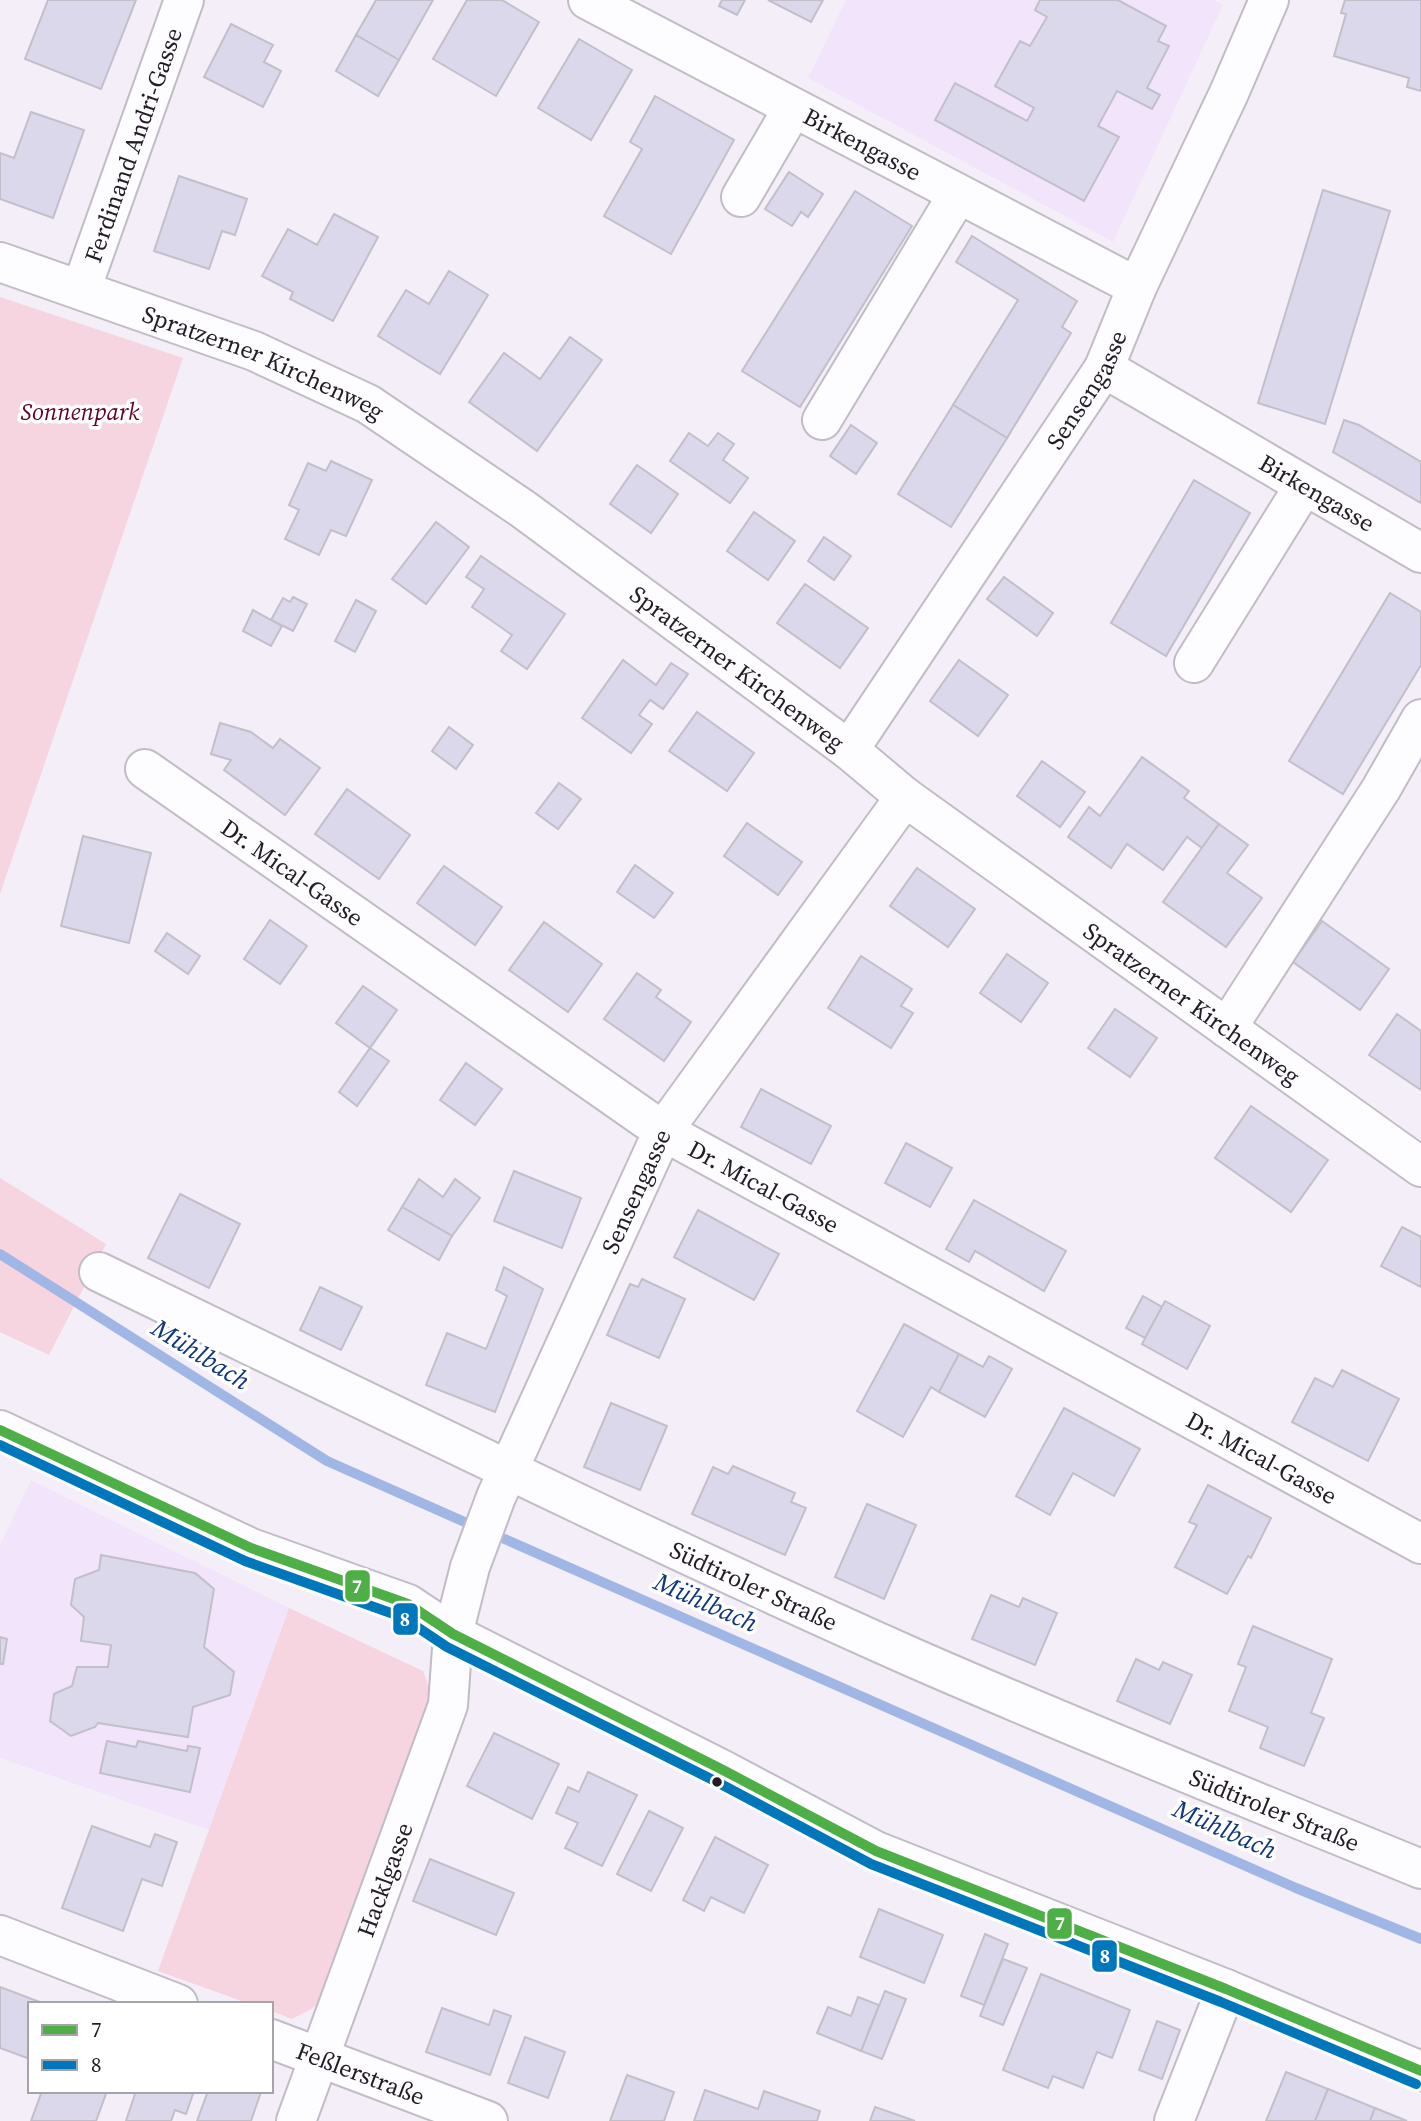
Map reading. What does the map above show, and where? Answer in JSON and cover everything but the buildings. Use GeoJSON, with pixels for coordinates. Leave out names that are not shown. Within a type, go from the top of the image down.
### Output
{"type":"FeatureCollection","features":[{"type":"Feature","properties":{"kind":"street","name":"Ferdinand Andri-Gasse"},"geometry":{"type":"LineString","coordinates":[[81,290],[184,0]]}},
{"type":"Feature","properties":{"kind":"street","name":"Birkengasse"},"geometry":{"type":"LineString","coordinates":[[587,0],[1137,287]]}},
{"type":"Feature","properties":{"kind":"street","name":"Sensengasse"},"geometry":{"type":"LineString","coordinates":[[849,750],[1104,368],[1137,287],[1229,93],[1269,0]]}},
{"type":"Feature","properties":{"kind":"street"},"geometry":{"type":"LineString","coordinates":[[741,197],[793,108]]}},
{"type":"Feature","properties":{"kind":"street"},"geometry":{"type":"LineString","coordinates":[[822,420],[958,194]]}},
{"type":"Feature","properties":{"kind":"street","name":"Spratzerner Kirchenweg"},"geometry":{"type":"LineString","coordinates":[[0,262],[254,351],[368,404],[523,509],[849,750],[905,797],[1421,1167]]}},
{"type":"Feature","properties":{"kind":"street","name":"Birkengasse"},"geometry":{"type":"LineString","coordinates":[[1104,368],[1421,553]]}},
{"type":"Feature","properties":{"kind":"street"},"geometry":{"type":"LineString","coordinates":[[1194,663],[1304,486]]}},
{"type":"Feature","properties":{"kind":"street"},"geometry":{"type":"LineString","coordinates":[[1227,1028],[1381,789],[1421,719]]}},
{"type":"Feature","properties":{"kind":"street","name":"Dr. Mical-Gasse"},"geometry":{"type":"LineString","coordinates":[[145,769],[663,1131],[1421,1544]]}},
{"type":"Feature","properties":{"kind":"street","name":"Sensengasse"},"geometry":{"type":"LineString","coordinates":[[453,1634],[470,1567],[501,1483],[663,1131],[905,797]]}},
{"type":"Feature","properties":{"kind":"street","name":"Südtiroler Straße"},"geometry":{"type":"LineString","coordinates":[[99,1272],[501,1483],[1155,1761],[1421,1869]]}},
{"type":"Feature","properties":{"kind":"street"},"geometry":{"type":"LineString","coordinates":[[0,1430],[251,1549],[408,1604],[453,1634],[723,1770],[876,1851],[1226,1989],[1421,2071]]}},
{"type":"Feature","properties":{"kind":"street","name":"Hacklgasse"},"geometry":{"type":"LineString","coordinates":[[296,2121],[448,1705],[453,1634]]}},
{"type":"Feature","properties":{"kind":"street"},"geometry":{"type":"LineString","coordinates":[[0,1935],[173,2002]]}},
{"type":"Feature","properties":{"kind":"street"},"geometry":{"type":"LineString","coordinates":[[1174,2121],[1226,1989]]}},
{"type":"Feature","properties":{"kind":"street","name":"Feßlerstraße"},"geometry":{"type":"LineString","coordinates":[[273,2040],[488,2121]]}},
{"type":"Feature","properties":{"kind":"shaded area"},"geometry":{"type":"Polygon","coordinates":[[[846,0],[1214,0],[1223,5],[1113,242],[808,78],[846,0]]]}},
{"type":"Feature","properties":{"kind":"shaded area"},"geometry":{"type":"Polygon","coordinates":[[[31,1480],[289,1608],[209,1830],[0,1758],[0,1545],[31,1480]]]}},
{"type":"Feature","properties":{"kind":"green space","name":"Sonnenpark"},"geometry":{"type":"Polygon","coordinates":[[[0,297],[183,358],[0,894],[0,297]]]}},
{"type":"Feature","properties":{"kind":"green space"},"geometry":{"type":"Polygon","coordinates":[[[0,1178],[106,1244],[49,1355],[0,1332],[0,1178]]]}},
{"type":"Feature","properties":{"kind":"green space"},"geometry":{"type":"Polygon","coordinates":[[[289,1608],[423,1671],[434,1700],[328,2000],[292,2019],[273,2012],[273,2002],[244,2002],[158,1971],[289,1608]]]}},
{"type":"Feature","properties":{"kind":"waterway","name":"Mühlbach"},"geometry":{"type":"LineString","coordinates":[[0,1254],[327,1461],[476,1527]]}},
{"type":"Feature","properties":{"kind":"waterway","name":"Mühlbach"},"geometry":{"type":"LineString","coordinates":[[491,1533],[1296,1888],[1421,1939]]}},
{"type":"Feature","properties":{"kind":"transit line","name":"7"},"geometry":{"type":"LineString","coordinates":[[0,1430],[251,1548],[408,1604],[453,1634],[723,1770],[876,1851],[1226,1989],[1421,2071]]}},
{"type":"Feature","properties":{"kind":"transit line","name":"8"},"geometry":{"type":"LineString","coordinates":[[0,1445],[245,1561],[402,1617],[447,1647],[717,1782],[871,1864],[1221,2002],[1416,2084]]}}]}
